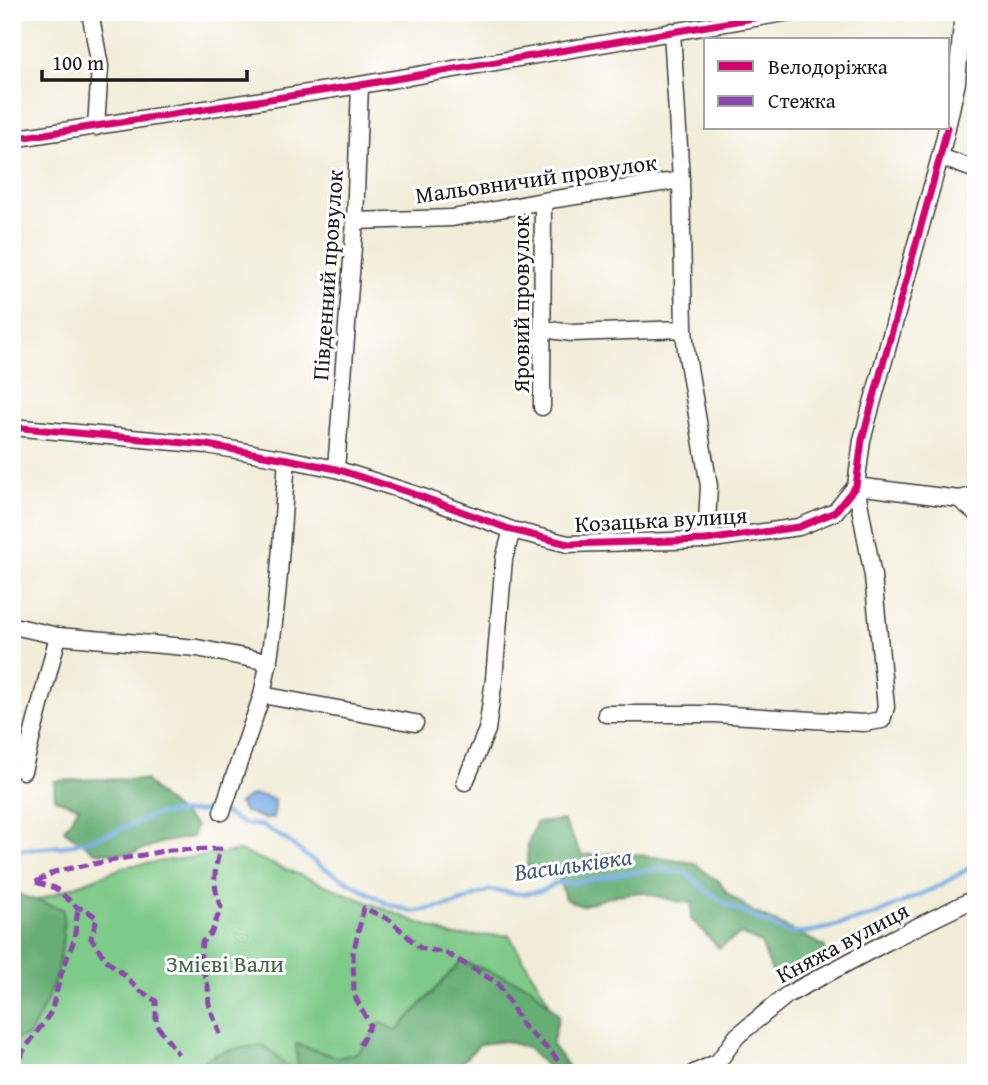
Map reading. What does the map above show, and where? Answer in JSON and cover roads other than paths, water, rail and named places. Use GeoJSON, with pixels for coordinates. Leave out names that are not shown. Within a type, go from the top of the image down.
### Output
{"type":"FeatureCollection","features":[{"type":"Feature","properties":{"kind":"street"},"geometry":{"type":"LineString","coordinates":[[90,12],[100,66],[96,127]]}},
{"type":"Feature","properties":{"kind":"street"},"geometry":{"type":"LineString","coordinates":[[12,139],[360,85],[790,12]]}},
{"type":"Feature","properties":{"kind":"street"},"geometry":{"type":"LineString","coordinates":[[950,112],[957,82],[964,12]]}},
{"type":"Feature","properties":{"kind":"street"},"geometry":{"type":"LineString","coordinates":[[673,31],[681,180],[684,329],[709,486],[706,540]]}},
{"type":"Feature","properties":{"kind":"street","name":"Південний провулок"},"geometry":{"type":"LineString","coordinates":[[336,469],[355,221],[360,85]]}},
{"type":"Feature","properties":{"kind":"street"},"geometry":{"type":"LineString","coordinates":[[606,714],[714,714],[864,723],[882,719],[886,707],[873,576],[856,486],[862,440],[946,130]]}},
{"type":"Feature","properties":{"kind":"street"},"geometry":{"type":"LineString","coordinates":[[940,157],[976,170]]}},
{"type":"Feature","properties":{"kind":"street","name":"Мальовничий провулок"},"geometry":{"type":"LineString","coordinates":[[355,221],[452,218],[681,180]]}},
{"type":"Feature","properties":{"kind":"street","name":"Яровий провулок"},"geometry":{"type":"LineString","coordinates":[[542,407],[543,201]]}},
{"type":"Feature","properties":{"kind":"street"},"geometry":{"type":"LineString","coordinates":[[543,329],[572,333],[684,329]]}},
{"type":"Feature","properties":{"kind":"street","name":"Козацька вулиця"},"geometry":{"type":"LineString","coordinates":[[12,427],[207,445],[287,458],[336,469],[512,530],[568,544],[706,540],[799,527],[835,512],[856,486]]}},
{"type":"Feature","properties":{"kind":"street"},"geometry":{"type":"LineString","coordinates":[[222,812],[262,695],[269,662],[276,612],[287,458]]}},
{"type":"Feature","properties":{"kind":"street"},"geometry":{"type":"LineString","coordinates":[[856,486],[959,499],[976,495]]}},
{"type":"Feature","properties":{"kind":"street"},"geometry":{"type":"LineString","coordinates":[[959,499],[976,513]]}},
{"type":"Feature","properties":{"kind":"street"},"geometry":{"type":"LineString","coordinates":[[465,782],[487,730],[504,559],[512,530]]}},
{"type":"Feature","properties":{"kind":"street"},"geometry":{"type":"LineString","coordinates":[[18,627],[58,636],[197,648],[269,662]]}},
{"type":"Feature","properties":{"kind":"street"},"geometry":{"type":"LineString","coordinates":[[23,771],[58,636]]}},
{"type":"Feature","properties":{"kind":"street"},"geometry":{"type":"LineString","coordinates":[[262,695],[415,723]]}},
{"type":"Feature","properties":{"kind":"street","name":"Княжа вулиця"},"geometry":{"type":"LineString","coordinates":[[717,1067],[737,1036],[787,995],[976,898]]}},
{"type":"Feature","properties":{"kind":"street"},"geometry":{"type":"LineString","coordinates":[[694,1073],[717,1067]]}},
{"type":"Feature","properties":{"kind":"water"},"geometry":{"type":"Polygon","coordinates":[[[252,795],[275,800],[273,818],[265,819],[244,811],[239,803],[252,795]]]}},
{"type":"Feature","properties":{"kind":"waterway","name":"Васильківка"},"geometry":{"type":"LineString","coordinates":[[12,853],[66,846],[112,833],[156,814],[222,812],[244,824],[263,826],[324,868],[388,904],[413,912],[452,905],[490,890],[522,894],[542,891],[556,883],[574,883],[660,869],[687,873],[726,904],[788,933],[811,932],[875,915],[941,885],[976,864]]}},
{"type":"Feature","properties":{"kind":"park label","name":"Змієві Вали"},"geometry":{"type":"Point","coordinates":[225,963]}}]}
